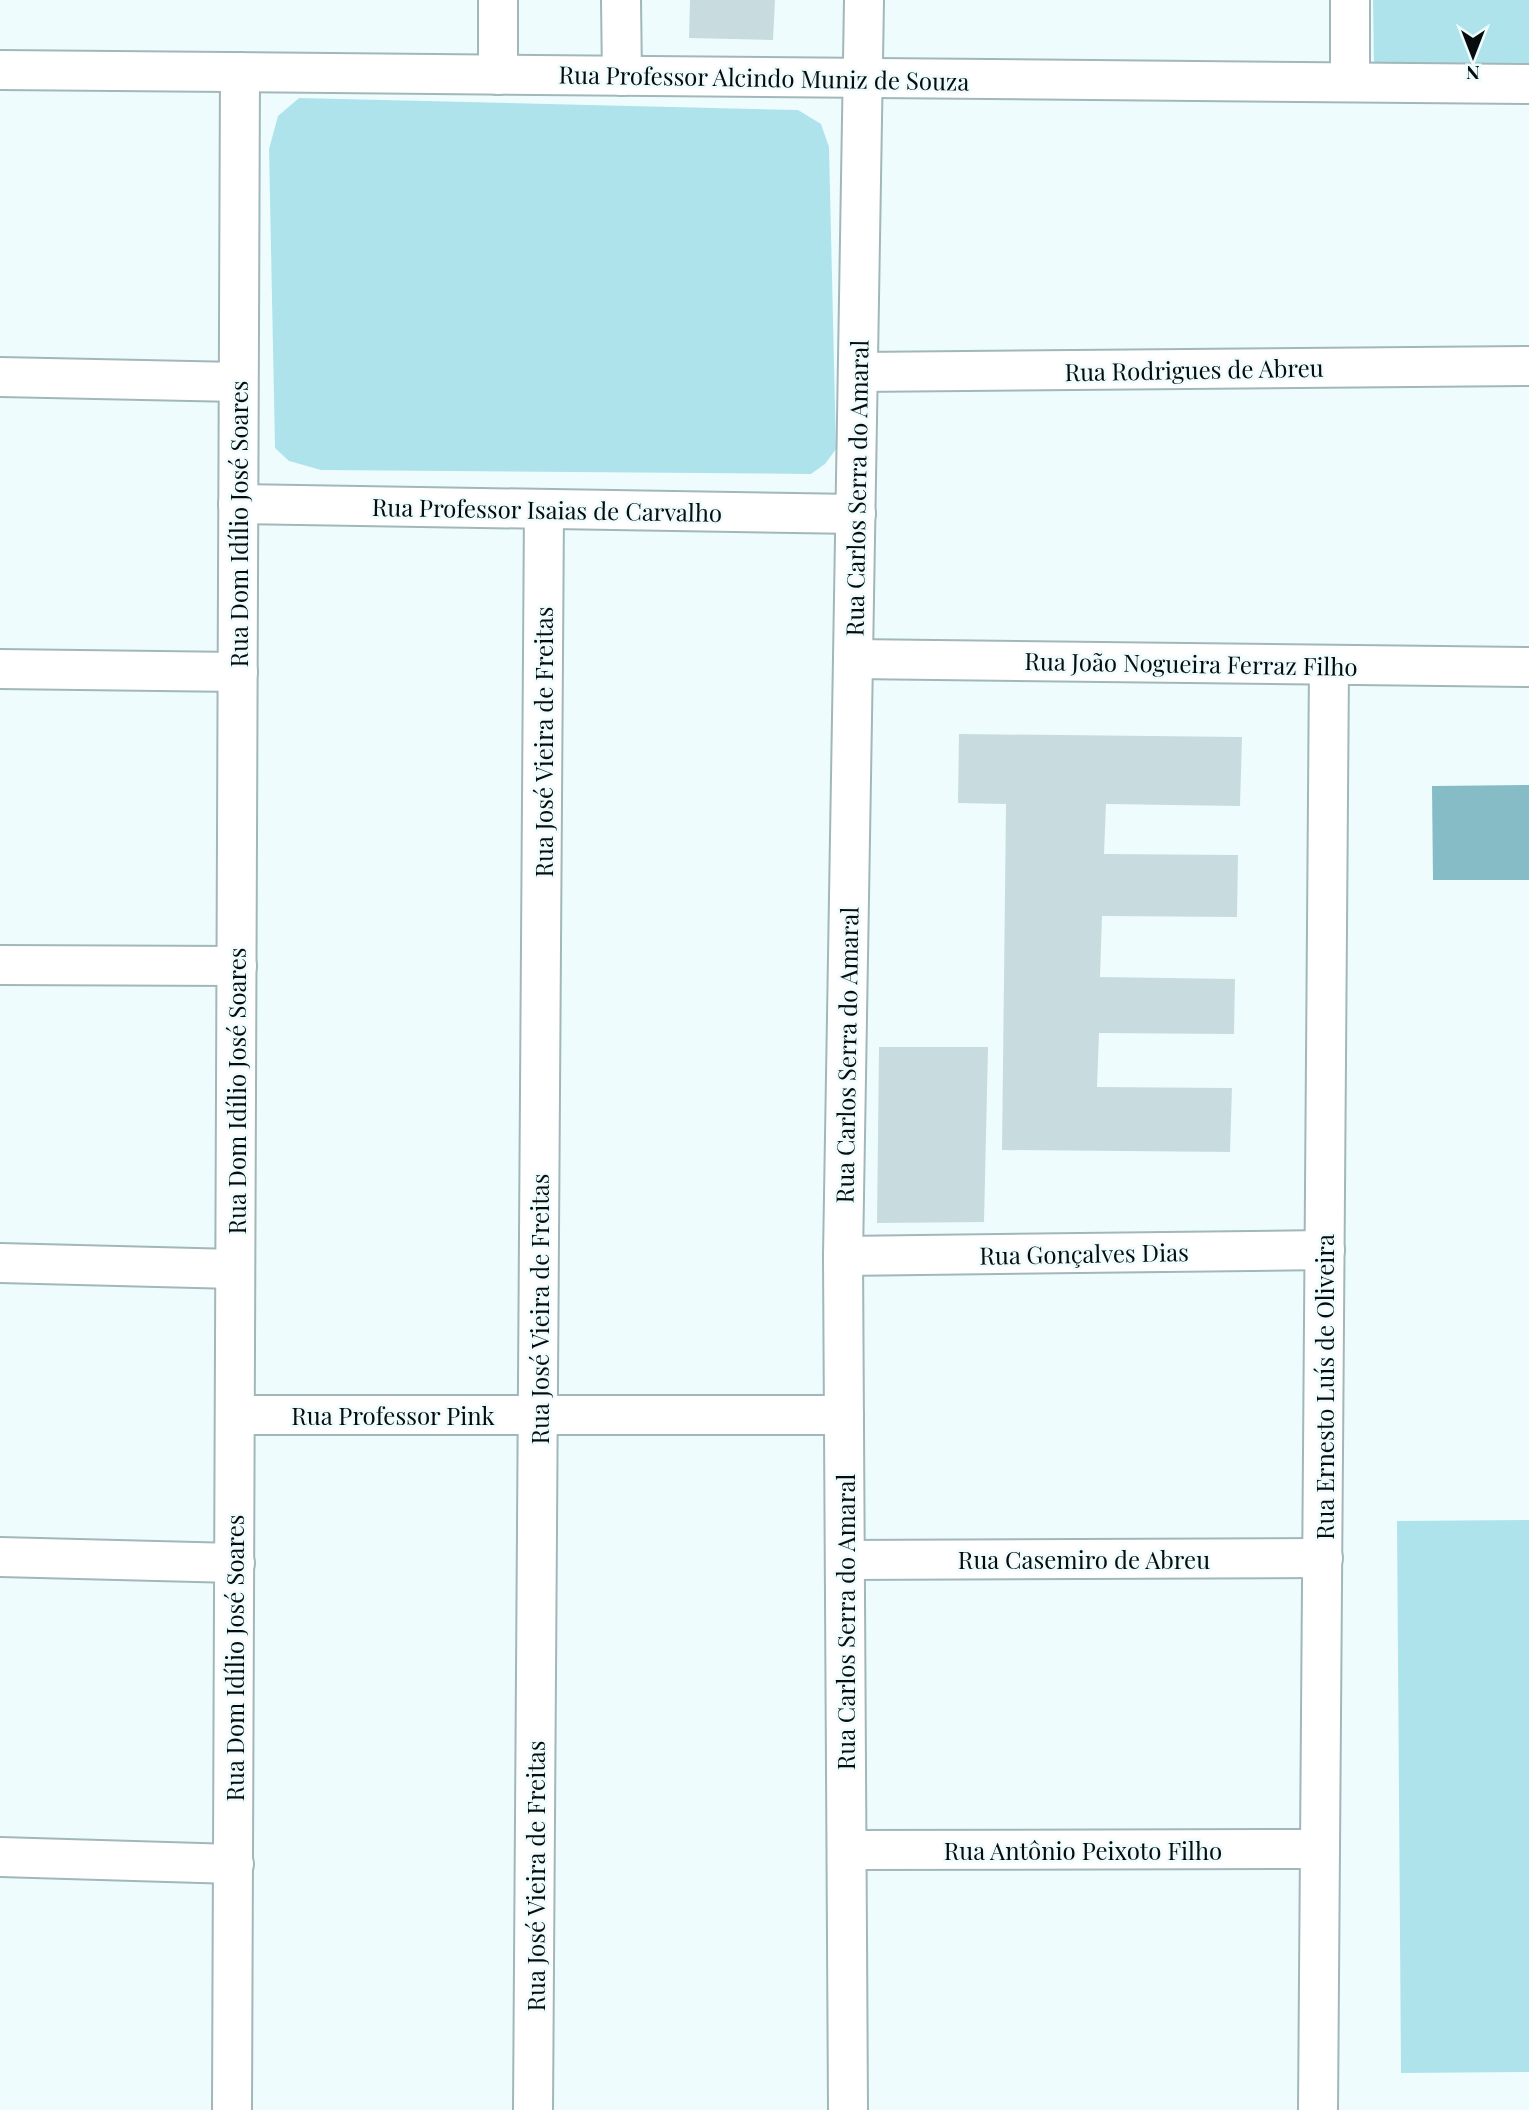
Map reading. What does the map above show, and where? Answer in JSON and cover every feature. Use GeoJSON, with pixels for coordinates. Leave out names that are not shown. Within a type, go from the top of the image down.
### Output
{"type":"FeatureCollection","features":[{"type":"Feature","properties":{"kind":"street"},"geometry":{"type":"LineString","coordinates":[[498,0],[498,75]]}},
{"type":"Feature","properties":{"kind":"street"},"geometry":{"type":"LineString","coordinates":[[621,0],[621,76]]}},
{"type":"Feature","properties":{"kind":"street","name":"Rua Carlos Serra do Amaral"},"geometry":{"type":"LineString","coordinates":[[848,2110],[843,1256],[864,0]]}},
{"type":"Feature","properties":{"kind":"street"},"geometry":{"type":"LineString","coordinates":[[1350,0],[1350,82]]}},
{"type":"Feature","properties":{"kind":"street","name":"Rua Professor Alcindo Muniz de Souza"},"geometry":{"type":"LineString","coordinates":[[0,70],[1529,84]]}},
{"type":"Feature","properties":{"kind":"street","name":"Rua Dom Idílio José Soares"},"geometry":{"type":"LineString","coordinates":[[232,2110],[240,72]]}},
{"type":"Feature","properties":{"kind":"street","name":"Rua Rodrigues de Abreu"},"geometry":{"type":"LineString","coordinates":[[859,372],[1529,366]]}},
{"type":"Feature","properties":{"kind":"street"},"geometry":{"type":"LineString","coordinates":[[0,377],[239,382]]}},
{"type":"Feature","properties":{"kind":"street","name":"Rua Professor Isaias de Carvalho"},"geometry":{"type":"LineString","coordinates":[[239,504],[856,514]]}},
{"type":"Feature","properties":{"kind":"street","name":"Rua José Vieira de Freitas"},"geometry":{"type":"LineString","coordinates":[[533,2110],[544,509]]}},
{"type":"Feature","properties":{"kind":"street","name":"Rua João Nogueira Ferraz Filho"},"geometry":{"type":"LineString","coordinates":[[853,659],[1529,667]]}},
{"type":"Feature","properties":{"kind":"street","name":"Rua Ernesto Luís de Oliveira"},"geometry":{"type":"LineString","coordinates":[[1318,2110],[1329,665]]}},
{"type":"Feature","properties":{"kind":"street"},"geometry":{"type":"LineString","coordinates":[[0,669],[238,672]]}},
{"type":"Feature","properties":{"kind":"street"},"geometry":{"type":"LineString","coordinates":[[0,965],[237,966]]}},
{"type":"Feature","properties":{"kind":"street","name":"Rua Gonçalves Dias"},"geometry":{"type":"LineString","coordinates":[[843,1256],[1325,1251]]}},
{"type":"Feature","properties":{"kind":"street"},"geometry":{"type":"LineString","coordinates":[[0,1263],[235,1269]]}},
{"type":"Feature","properties":{"kind":"street","name":"Rua Professor Pink"},"geometry":{"type":"LineString","coordinates":[[235,1415],[844,1415]]}},
{"type":"Feature","properties":{"kind":"street"},"geometry":{"type":"LineString","coordinates":[[0,1557],[235,1563]]}},
{"type":"Feature","properties":{"kind":"street","name":"Rua Casemiro de Abreu"},"geometry":{"type":"LineString","coordinates":[[845,1560],[1323,1558]]}},
{"type":"Feature","properties":{"kind":"street","name":"Rua Antônio Peixoto Filho"},"geometry":{"type":"LineString","coordinates":[[847,1850],[1320,1849]]}},
{"type":"Feature","properties":{"kind":"street"},"geometry":{"type":"LineString","coordinates":[[0,1857],[233,1864]]}},
{"type":"Feature","properties":{"kind":"shaded area"},"geometry":{"type":"Polygon","coordinates":[[[1373,0],[1529,0],[1529,68],[1374,69],[1373,0]]]}},
{"type":"Feature","properties":{"kind":"shaded area"},"geometry":{"type":"Polygon","coordinates":[[[299,98],[798,110],[821,124],[829,147],[836,449],[825,464],[811,474],[321,470],[289,461],[275,448],[269,149],[278,116],[299,98]]]}},
{"type":"Feature","properties":{"kind":"shaded area"},"geometry":{"type":"Polygon","coordinates":[[[1529,785],[1529,880],[1433,880],[1432,786],[1529,785]]]}},
{"type":"Feature","properties":{"kind":"shaded area"},"geometry":{"type":"Polygon","coordinates":[[[1529,1520],[1529,2072],[1401,2073],[1397,1521],[1529,1520]]]}},
{"type":"Feature","properties":{"kind":"building"},"geometry":{"type":"Polygon","coordinates":[[[690,0],[775,0],[773,40],[689,38],[690,0]]]}},
{"type":"Feature","properties":{"kind":"building"},"geometry":{"type":"Polygon","coordinates":[[[959,734],[1242,737],[1240,806],[1106,804],[1104,854],[1238,855],[1237,917],[1102,916],[1100,977],[1235,979],[1234,1034],[1099,1033],[1097,1087],[1232,1088],[1230,1152],[1002,1150],[1006,804],[958,803],[959,734]]]}},
{"type":"Feature","properties":{"kind":"building"},"geometry":{"type":"Polygon","coordinates":[[[879,1047],[988,1047],[984,1222],[877,1223],[879,1047]]]}}]}
